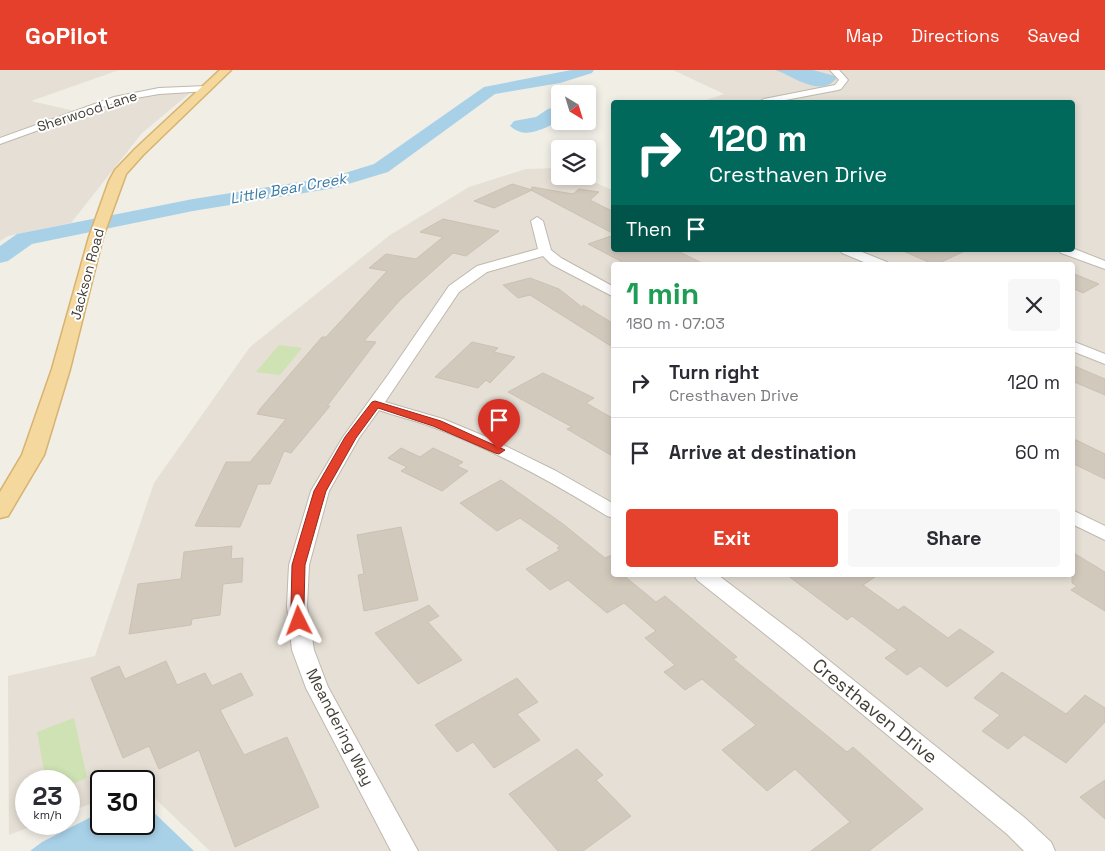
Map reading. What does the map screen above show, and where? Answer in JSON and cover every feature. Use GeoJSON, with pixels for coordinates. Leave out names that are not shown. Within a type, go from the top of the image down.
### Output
{"type":"FeatureCollection","features":[{"type":"Feature","properties":{"kind":"main road","name":"Jackson Road"},"geometry":{"type":"LineString","coordinates":[[0,511],[33,455],[61,369],[96,236],[120,173],[139,152],[226,70]]}},
{"type":"Feature","properties":{"kind":"street"},"geometry":{"type":"LineString","coordinates":[[774,100],[838,87],[844,80],[834,70]]}},
{"type":"Feature","properties":{"kind":"street","name":"Sherwood Lane"},"geometry":{"type":"LineString","coordinates":[[2,138],[124,97],[160,91],[206,89]]}},
{"type":"Feature","properties":{"kind":"street"},"geometry":{"type":"LineString","coordinates":[[537,221],[545,251],[556,261],[611,291]]}},
{"type":"Feature","properties":{"kind":"street","name":"Meandering Way"},"geometry":{"type":"LineString","coordinates":[[405,851],[316,688],[303,650],[298,606],[299,565],[320,491],[351,437],[454,289],[482,269],[545,251]]}},
{"type":"Feature","properties":{"kind":"street"},"geometry":{"type":"LineString","coordinates":[[851,252],[875,262]]}},
{"type":"Feature","properties":{"kind":"street"},"geometry":{"type":"LineString","coordinates":[[1070,252],[1105,265]]}},
{"type":"Feature","properties":{"kind":"street"},"geometry":{"type":"LineString","coordinates":[[1075,346],[1105,359]]}},
{"type":"Feature","properties":{"kind":"street"},"geometry":{"type":"LineString","coordinates":[[375,404],[437,423],[530,464],[572,486],[611,510]]}},
{"type":"Feature","properties":{"kind":"street"},"geometry":{"type":"LineString","coordinates":[[1075,518],[1105,534]]}},
{"type":"Feature","properties":{"kind":"street","name":"Cresthaven Drive"},"geometry":{"type":"LineString","coordinates":[[707,577],[823,668],[1016,826],[1042,851]]}},
{"type":"Feature","properties":{"kind":"shaded area"},"geometry":{"type":"Polygon","coordinates":[[[0,70],[119,70],[31,101],[88,114],[153,94],[190,93],[142,133],[71,223],[8,236],[0,241],[0,70]]]}},
{"type":"Feature","properties":{"kind":"shaded area"},"geometry":{"type":"Polygon","coordinates":[[[673,70],[1105,70],[1105,851],[210,851],[155,798],[155,770],[90,770],[90,804],[80,808],[80,770],[15,770],[15,833],[9,835],[8,676],[95,656],[154,483],[250,347],[390,235],[469,187],[526,169],[551,168],[551,185],[596,185],[596,183],[611,190],[611,252],[1075,252],[1075,100],[707,100],[724,94],[673,70]]]}},
{"type":"Feature","properties":{"kind":"green space"},"geometry":{"type":"Polygon","coordinates":[[[279,345],[302,348],[280,375],[256,372],[279,345]]]}},
{"type":"Feature","properties":{"kind":"green space"},"geometry":{"type":"Polygon","coordinates":[[[74,718],[87,778],[80,781],[80,770],[44,770],[37,732],[74,718]]]}},
{"type":"Feature","properties":{"kind":"water"},"geometry":{"type":"Polygon","coordinates":[[[775,70],[813,70],[835,76],[836,79],[829,84],[814,86],[775,70]]]}},
{"type":"Feature","properties":{"kind":"water"},"geometry":{"type":"Polygon","coordinates":[[[551,108],[551,125],[530,133],[517,131],[510,126],[514,121],[536,117],[551,108]]]}},
{"type":"Feature","properties":{"kind":"water"},"geometry":{"type":"Polygon","coordinates":[[[155,814],[194,851],[30,851],[56,835],[80,835],[80,823],[90,818],[90,835],[155,835],[155,814]]]}},
{"type":"Feature","properties":{"kind":"building"},"geometry":{"type":"Polygon","coordinates":[[[512,184],[532,190],[494,208],[474,201],[512,184]]]}},
{"type":"Feature","properties":{"kind":"building"},"geometry":{"type":"Polygon","coordinates":[[[532,187],[573,194],[579,189],[599,192],[590,200],[611,210],[611,232],[531,190],[532,187]]]}},
{"type":"Feature","properties":{"kind":"building"},"geometry":{"type":"Polygon","coordinates":[[[443,219],[499,231],[466,256],[453,253],[400,300],[364,341],[376,342],[327,406],[330,406],[291,453],[284,451],[270,484],[258,484],[240,527],[195,526],[226,462],[250,462],[286,419],[257,414],[260,409],[322,337],[326,337],[387,271],[369,268],[386,254],[416,259],[443,237],[420,232],[443,219]]]}},
{"type":"Feature","properties":{"kind":"building"},"geometry":{"type":"Polygon","coordinates":[[[611,236],[611,252],[680,252],[700,262],[622,262],[588,244],[611,236]]]}},
{"type":"Feature","properties":{"kind":"building"},"geometry":{"type":"Polygon","coordinates":[[[906,252],[963,252],[941,262],[928,262],[906,252]]]}},
{"type":"Feature","properties":{"kind":"building"},"geometry":{"type":"Polygon","coordinates":[[[1075,274],[1099,284],[1083,293],[1075,289],[1075,274]]]}},
{"type":"Feature","properties":{"kind":"building"},"geometry":{"type":"Polygon","coordinates":[[[530,278],[559,289],[583,308],[583,305],[611,322],[611,346],[530,295],[518,298],[503,285],[530,278]]]}},
{"type":"Feature","properties":{"kind":"building"},"geometry":{"type":"Polygon","coordinates":[[[472,342],[498,348],[494,352],[515,357],[490,383],[486,380],[478,388],[435,377],[472,342]]]}},
{"type":"Feature","properties":{"kind":"building"},"geometry":{"type":"Polygon","coordinates":[[[1075,366],[1105,379],[1105,395],[1075,382],[1075,366]]]}},
{"type":"Feature","properties":{"kind":"building"},"geometry":{"type":"Polygon","coordinates":[[[543,373],[594,398],[586,403],[611,417],[611,455],[567,429],[572,427],[508,392],[543,373]]]}},
{"type":"Feature","properties":{"kind":"building"},"geometry":{"type":"Polygon","coordinates":[[[1075,439],[1105,454],[1105,479],[1075,464],[1075,439]]]}},
{"type":"Feature","properties":{"kind":"building"},"geometry":{"type":"Polygon","coordinates":[[[401,448],[420,457],[433,448],[463,462],[457,466],[468,471],[442,491],[401,471],[407,467],[388,458],[401,448]]]}},
{"type":"Feature","properties":{"kind":"building"},"geometry":{"type":"Polygon","coordinates":[[[501,480],[563,524],[605,558],[611,555],[611,577],[625,577],[656,602],[665,596],[737,657],[733,659],[847,752],[853,747],[923,809],[869,851],[811,851],[850,822],[795,769],[767,791],[722,750],[756,725],[702,679],[685,690],[664,672],[675,665],[645,638],[656,631],[624,603],[607,613],[568,580],[550,590],[526,569],[560,550],[557,548],[560,546],[520,518],[497,531],[460,503],[501,480]]]}},
{"type":"Feature","properties":{"kind":"building"},"geometry":{"type":"Polygon","coordinates":[[[401,527],[418,600],[364,611],[358,575],[364,574],[357,535],[401,527]]]}},
{"type":"Feature","properties":{"kind":"building"},"geometry":{"type":"Polygon","coordinates":[[[232,546],[231,559],[243,558],[242,582],[223,584],[220,615],[192,619],[191,625],[129,634],[138,584],[181,579],[184,552],[232,546]]]}},
{"type":"Feature","properties":{"kind":"building"},"geometry":{"type":"Polygon","coordinates":[[[1075,554],[1105,572],[1105,611],[1071,590],[1077,586],[1072,583],[1072,577],[1075,577],[1075,554]]]}},
{"type":"Feature","properties":{"kind":"building"},"geometry":{"type":"Polygon","coordinates":[[[790,577],[875,577],[863,585],[898,610],[904,606],[948,638],[960,629],[994,652],[947,687],[920,666],[907,675],[885,658],[897,650],[852,616],[847,620],[790,577]]]}},
{"type":"Feature","properties":{"kind":"building"},"geometry":{"type":"Polygon","coordinates":[[[429,605],[439,616],[428,622],[462,660],[418,684],[375,633],[429,605]]]}},
{"type":"Feature","properties":{"kind":"building"},"geometry":{"type":"Polygon","coordinates":[[[166,661],[177,685],[205,673],[212,686],[241,673],[253,695],[220,710],[244,755],[287,737],[319,807],[235,847],[199,750],[159,769],[149,746],[123,758],[91,678],[119,666],[125,679],[166,661]]]}},
{"type":"Feature","properties":{"kind":"building"},"geometry":{"type":"Polygon","coordinates":[[[1002,672],[1066,714],[1085,695],[1105,708],[1105,722],[1066,763],[1024,735],[1008,749],[982,731],[1000,715],[974,698],[1002,672]]]}},
{"type":"Feature","properties":{"kind":"building"},"geometry":{"type":"Polygon","coordinates":[[[517,678],[538,702],[517,714],[540,740],[494,768],[473,742],[457,752],[435,725],[517,678]]]}},
{"type":"Feature","properties":{"kind":"building"},"geometry":{"type":"Polygon","coordinates":[[[577,749],[603,775],[596,780],[631,816],[583,851],[558,851],[509,794],[577,749]]]}},
{"type":"Feature","properties":{"kind":"building"},"geometry":{"type":"Polygon","coordinates":[[[1105,780],[1105,819],[1080,797],[1105,780]]]}},
{"type":"Feature","properties":{"kind":"waterway","name":"Little Bear Creek"},"geometry":{"type":"LineString","coordinates":[[0,256],[25,239],[193,205],[335,182],[381,168],[490,90],[560,78],[587,70]]}},
{"type":"Feature","properties":{"kind":"route"},"geometry":{"type":"LineString","coordinates":[[299,621],[299,565],[320,491],[351,437],[375,404],[437,423],[499,450]]}}]}
